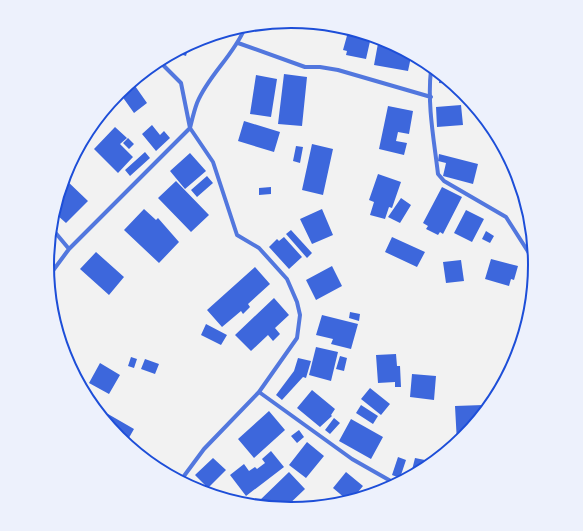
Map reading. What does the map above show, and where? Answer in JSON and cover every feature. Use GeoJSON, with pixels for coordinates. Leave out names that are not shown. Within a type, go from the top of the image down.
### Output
{"type":"FeatureCollection","features":[{"type":"Feature","properties":{"kind":"street"},"geometry":{"type":"LineString","coordinates":[[54,269],[69,249],[190,128],[197,103],[208,84],[238,43],[242,34]]}},
{"type":"Feature","properties":{"kind":"street"},"geometry":{"type":"LineString","coordinates":[[238,43],[305,68],[320,67],[338,70],[431,97]]}},
{"type":"Feature","properties":{"kind":"street"},"geometry":{"type":"LineString","coordinates":[[164,66],[181,82],[190,128],[213,162],[237,235],[260,248],[287,279],[297,302],[300,315],[297,338],[258,392],[204,449],[183,477]]}},
{"type":"Feature","properties":{"kind":"street"},"geometry":{"type":"LineString","coordinates":[[431,73],[429,84],[438,174],[441,179],[506,218],[528,252]]}},
{"type":"Feature","properties":{"kind":"street"},"geometry":{"type":"LineString","coordinates":[[56,234],[69,249]]}},
{"type":"Feature","properties":{"kind":"street"},"geometry":{"type":"LineString","coordinates":[[258,392],[352,459],[391,481]]}},
{"type":"Feature","properties":{"kind":"building"},"geometry":{"type":"Polygon","coordinates":[[[347,35],[370,42],[366,59],[346,55],[347,51],[343,50],[347,35]]]}},
{"type":"Feature","properties":{"kind":"building"},"geometry":{"type":"Polygon","coordinates":[[[378,44],[397,52],[410,60],[408,71],[374,65],[378,44]]]}},
{"type":"Feature","properties":{"kind":"building"},"geometry":{"type":"Polygon","coordinates":[[[187,52],[186,56],[182,55],[187,52]]]}},
{"type":"Feature","properties":{"kind":"building"},"geometry":{"type":"Polygon","coordinates":[[[284,74],[307,77],[302,126],[278,124],[284,74]]]}},
{"type":"Feature","properties":{"kind":"building"},"geometry":{"type":"Polygon","coordinates":[[[256,75],[277,79],[271,117],[250,114],[256,75]]]}},
{"type":"Feature","properties":{"kind":"building"},"geometry":{"type":"Polygon","coordinates":[[[136,87],[147,103],[134,113],[124,98],[136,87]]]}},
{"type":"Feature","properties":{"kind":"building"},"geometry":{"type":"Polygon","coordinates":[[[461,105],[463,125],[437,127],[436,107],[461,105]]]}},
{"type":"Feature","properties":{"kind":"building"},"geometry":{"type":"Polygon","coordinates":[[[388,106],[413,111],[409,134],[398,132],[396,141],[407,143],[404,155],[379,149],[388,106]]]}},
{"type":"Feature","properties":{"kind":"building"},"geometry":{"type":"Polygon","coordinates":[[[244,121],[280,132],[274,152],[238,141],[244,121]]]}},
{"type":"Feature","properties":{"kind":"building"},"geometry":{"type":"Polygon","coordinates":[[[152,125],[160,135],[164,131],[170,138],[156,151],[142,134],[152,125]]]}},
{"type":"Feature","properties":{"kind":"building"},"geometry":{"type":"Polygon","coordinates":[[[115,127],[127,138],[120,144],[133,157],[118,173],[94,149],[115,127]]]}},
{"type":"Feature","properties":{"kind":"building"},"geometry":{"type":"Polygon","coordinates":[[[128,138],[134,144],[129,149],[123,143],[128,138]]]}},
{"type":"Feature","properties":{"kind":"building"},"geometry":{"type":"Polygon","coordinates":[[[312,144],[333,149],[323,195],[302,190],[312,144]]]}},
{"type":"Feature","properties":{"kind":"building"},"geometry":{"type":"Polygon","coordinates":[[[296,146],[303,147],[300,163],[293,161],[296,146]]]}},
{"type":"Feature","properties":{"kind":"building"},"geometry":{"type":"Polygon","coordinates":[[[145,152],[150,158],[130,176],[125,170],[145,152]]]}},
{"type":"Feature","properties":{"kind":"building"},"geometry":{"type":"Polygon","coordinates":[[[190,153],[206,171],[185,189],[170,171],[190,153]]]}},
{"type":"Feature","properties":{"kind":"building"},"geometry":{"type":"Polygon","coordinates":[[[439,154],[478,164],[473,184],[443,176],[446,163],[438,161],[439,154]]]}},
{"type":"Feature","properties":{"kind":"building"},"geometry":{"type":"Polygon","coordinates":[[[378,174],[401,182],[392,208],[389,207],[385,219],[370,215],[374,202],[369,200],[378,174]]]}},
{"type":"Feature","properties":{"kind":"building"},"geometry":{"type":"Polygon","coordinates":[[[207,176],[213,183],[197,197],[191,190],[207,176]]]}},
{"type":"Feature","properties":{"kind":"building"},"geometry":{"type":"Polygon","coordinates":[[[176,181],[209,215],[191,232],[158,198],[176,181]]]}},
{"type":"Feature","properties":{"kind":"building"},"geometry":{"type":"Polygon","coordinates":[[[69,183],[88,201],[66,223],[59,217],[69,183]]]}},
{"type":"Feature","properties":{"kind":"building"},"geometry":{"type":"Polygon","coordinates":[[[271,187],[271,194],[259,195],[259,188],[271,187]]]}},
{"type":"Feature","properties":{"kind":"building"},"geometry":{"type":"Polygon","coordinates":[[[442,187],[462,197],[443,234],[440,232],[438,235],[426,229],[428,226],[423,223],[442,187]]]}},
{"type":"Feature","properties":{"kind":"building"},"geometry":{"type":"Polygon","coordinates":[[[401,198],[411,205],[400,223],[388,217],[401,198]]]}},
{"type":"Feature","properties":{"kind":"building"},"geometry":{"type":"Polygon","coordinates":[[[144,209],[156,220],[158,218],[179,242],[159,263],[124,230],[144,209]]]}},
{"type":"Feature","properties":{"kind":"building"},"geometry":{"type":"Polygon","coordinates":[[[322,209],[333,235],[312,244],[300,219],[322,209]]]}},
{"type":"Feature","properties":{"kind":"building"},"geometry":{"type":"Polygon","coordinates":[[[466,210],[484,219],[472,242],[454,233],[466,210]]]}},
{"type":"Feature","properties":{"kind":"building"},"geometry":{"type":"Polygon","coordinates":[[[291,230],[312,253],[307,258],[286,234],[291,230]]]}},
{"type":"Feature","properties":{"kind":"building"},"geometry":{"type":"Polygon","coordinates":[[[486,231],[494,236],[490,243],[482,239],[486,231]]]}},
{"type":"Feature","properties":{"kind":"building"},"geometry":{"type":"Polygon","coordinates":[[[284,237],[302,257],[289,269],[269,247],[277,239],[279,241],[284,237]]]}},
{"type":"Feature","properties":{"kind":"building"},"geometry":{"type":"Polygon","coordinates":[[[392,237],[425,252],[417,267],[385,252],[392,237]]]}},
{"type":"Feature","properties":{"kind":"building"},"geometry":{"type":"Polygon","coordinates":[[[96,252],[124,277],[109,295],[80,269],[96,252]]]}},
{"type":"Feature","properties":{"kind":"building"},"geometry":{"type":"Polygon","coordinates":[[[491,259],[518,266],[514,280],[511,279],[509,286],[485,279],[491,259]]]}},
{"type":"Feature","properties":{"kind":"building"},"geometry":{"type":"Polygon","coordinates":[[[461,260],[464,281],[446,283],[443,262],[461,260]]]}},
{"type":"Feature","properties":{"kind":"building"},"geometry":{"type":"Polygon","coordinates":[[[332,266],[342,286],[316,300],[306,280],[332,266]]]}},
{"type":"Feature","properties":{"kind":"building"},"geometry":{"type":"Polygon","coordinates":[[[255,267],[270,284],[248,304],[250,307],[243,314],[241,311],[222,327],[207,310],[255,267]]]}},
{"type":"Feature","properties":{"kind":"building"},"geometry":{"type":"Polygon","coordinates":[[[274,298],[289,315],[275,328],[280,334],[273,341],[268,335],[251,351],[235,335],[274,298]]]}},
{"type":"Feature","properties":{"kind":"building"},"geometry":{"type":"Polygon","coordinates":[[[350,312],[360,314],[359,321],[349,318],[350,312]]]}},
{"type":"Feature","properties":{"kind":"building"},"geometry":{"type":"Polygon","coordinates":[[[322,315],[358,324],[351,349],[331,344],[333,339],[316,335],[322,315]]]}},
{"type":"Feature","properties":{"kind":"building"},"geometry":{"type":"Polygon","coordinates":[[[206,324],[227,335],[221,345],[201,335],[206,324]]]}},
{"type":"Feature","properties":{"kind":"building"},"geometry":{"type":"Polygon","coordinates":[[[316,347],[338,352],[331,381],[309,375],[316,347]]]}},
{"type":"Feature","properties":{"kind":"building"},"geometry":{"type":"Polygon","coordinates":[[[396,354],[397,366],[400,366],[401,387],[395,387],[395,382],[378,383],[376,355],[396,354]]]}},
{"type":"Feature","properties":{"kind":"building"},"geometry":{"type":"Polygon","coordinates":[[[340,356],[347,358],[344,371],[336,369],[340,356]]]}},
{"type":"Feature","properties":{"kind":"building"},"geometry":{"type":"Polygon","coordinates":[[[131,357],[137,359],[134,368],[128,366],[131,357]]]}},
{"type":"Feature","properties":{"kind":"building"},"geometry":{"type":"Polygon","coordinates":[[[298,358],[311,361],[306,378],[303,377],[282,400],[276,395],[294,371],[298,358]]]}},
{"type":"Feature","properties":{"kind":"building"},"geometry":{"type":"Polygon","coordinates":[[[145,359],[159,364],[155,374],[141,369],[145,359]]]}},
{"type":"Feature","properties":{"kind":"building"},"geometry":{"type":"Polygon","coordinates":[[[100,363],[120,375],[109,394],[89,383],[100,363]]]}},
{"type":"Feature","properties":{"kind":"building"},"geometry":{"type":"Polygon","coordinates":[[[412,374],[436,376],[434,400],[410,397],[412,374]]]}},
{"type":"Feature","properties":{"kind":"building"},"geometry":{"type":"Polygon","coordinates":[[[370,388],[390,404],[381,415],[361,399],[370,388]]]}},
{"type":"Feature","properties":{"kind":"building"},"geometry":{"type":"Polygon","coordinates":[[[312,390],[335,409],[331,415],[332,416],[320,427],[297,408],[312,390]]]}},
{"type":"Feature","properties":{"kind":"building"},"geometry":{"type":"Polygon","coordinates":[[[361,405],[378,416],[373,424],[356,413],[361,405]]]}},
{"type":"Feature","properties":{"kind":"building"},"geometry":{"type":"Polygon","coordinates":[[[483,405],[470,422],[457,435],[455,406],[483,405]]]}},
{"type":"Feature","properties":{"kind":"building"},"geometry":{"type":"Polygon","coordinates":[[[269,411],[285,430],[254,458],[238,439],[269,411]]]}},
{"type":"Feature","properties":{"kind":"building"},"geometry":{"type":"Polygon","coordinates":[[[108,414],[134,429],[129,438],[113,422],[108,414]]]}},
{"type":"Feature","properties":{"kind":"building"},"geometry":{"type":"Polygon","coordinates":[[[334,418],[340,423],[330,434],[325,430],[334,418]]]}},
{"type":"Feature","properties":{"kind":"building"},"geometry":{"type":"Polygon","coordinates":[[[351,419],[383,437],[371,459],[339,441],[351,419]]]}},
{"type":"Feature","properties":{"kind":"building"},"geometry":{"type":"Polygon","coordinates":[[[299,430],[304,437],[297,443],[291,436],[299,430]]]}},
{"type":"Feature","properties":{"kind":"building"},"geometry":{"type":"Polygon","coordinates":[[[307,442],[324,456],[306,478],[289,465],[307,442]]]}},
{"type":"Feature","properties":{"kind":"building"},"geometry":{"type":"Polygon","coordinates":[[[271,451],[284,467],[246,496],[230,475],[244,464],[249,471],[255,467],[257,469],[265,463],[262,459],[271,451]]]}},
{"type":"Feature","properties":{"kind":"building"},"geometry":{"type":"Polygon","coordinates":[[[398,457],[406,460],[400,477],[392,475],[398,457]]]}},
{"type":"Feature","properties":{"kind":"building"},"geometry":{"type":"Polygon","coordinates":[[[213,458],[226,470],[208,488],[195,475],[213,458]]]}},
{"type":"Feature","properties":{"kind":"building"},"geometry":{"type":"Polygon","coordinates":[[[415,458],[427,460],[423,463],[412,470],[415,458]]]}},
{"type":"Feature","properties":{"kind":"building"},"geometry":{"type":"Polygon","coordinates":[[[289,472],[305,489],[290,503],[259,501],[289,472]]]}},
{"type":"Feature","properties":{"kind":"building"},"geometry":{"type":"Polygon","coordinates":[[[346,472],[363,486],[356,494],[344,497],[333,488],[346,472]]]}}]}
